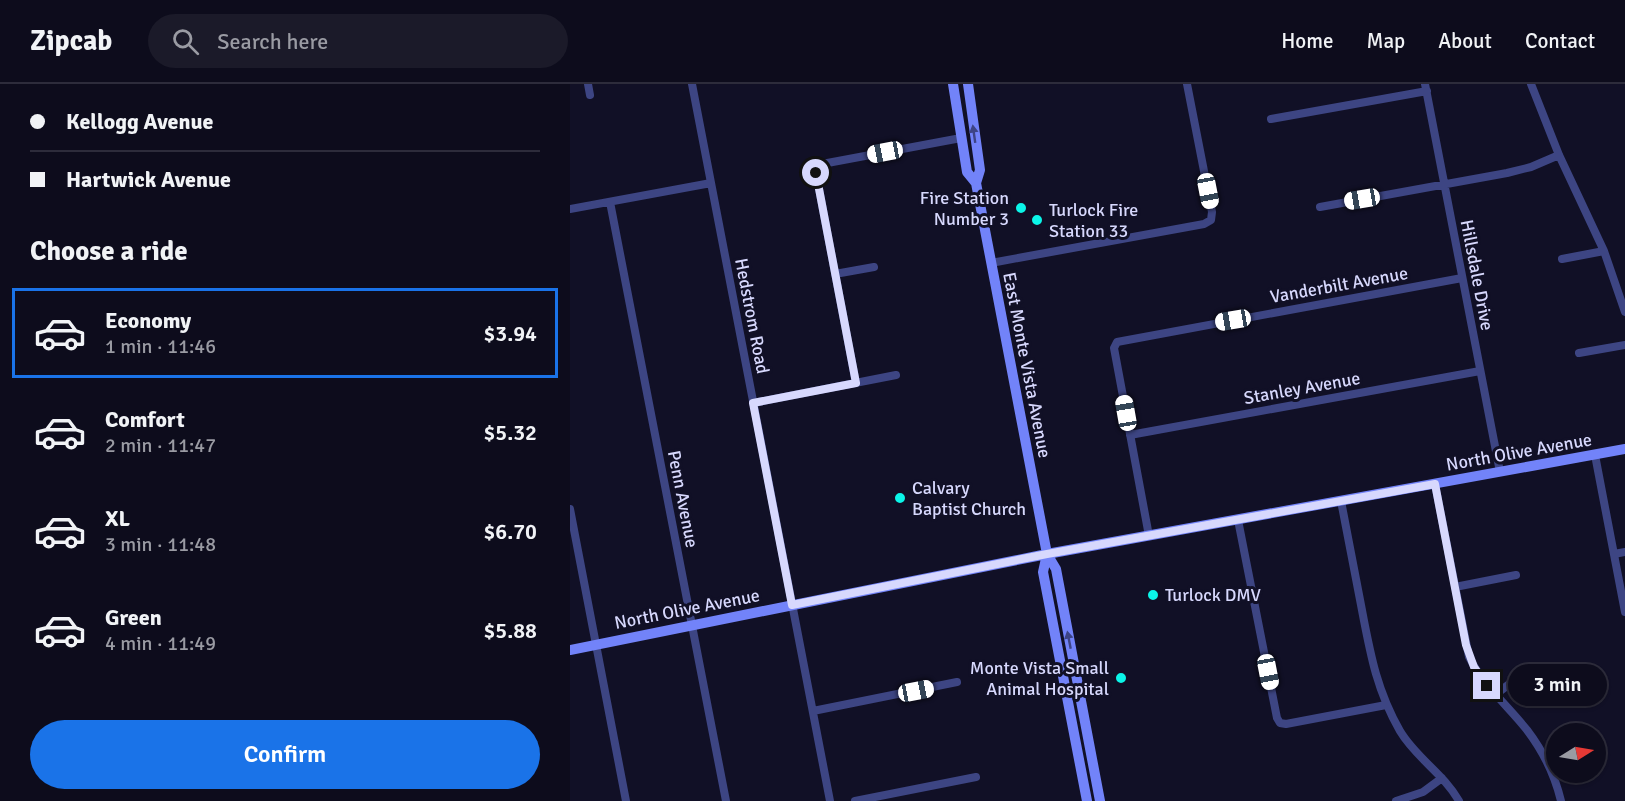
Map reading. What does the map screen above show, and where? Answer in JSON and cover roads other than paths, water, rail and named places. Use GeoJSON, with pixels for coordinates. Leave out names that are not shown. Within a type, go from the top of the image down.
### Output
{"type":"FeatureCollection","features":[{"type":"Feature","properties":{"kind":"main road","name":"East Monte Vista Avenue"},"geometry":{"type":"LineString","coordinates":[[953,84],[967,172],[976,183]]}},
{"type":"Feature","properties":{"kind":"main road","name":"East Monte Vista Avenue"},"geometry":{"type":"LineString","coordinates":[[968,84],[980,170],[976,183],[1047,554],[1056,569],[1100,801]]}},
{"type":"Feature","properties":{"kind":"main road","name":"North Olive Avenue"},"geometry":{"type":"LineString","coordinates":[[570,650],[1047,554],[1625,449]]}},
{"type":"Feature","properties":{"kind":"main road","name":"East Monte Vista Avenue"},"geometry":{"type":"LineString","coordinates":[[1047,554],[1043,572],[1087,801]]}},
{"type":"Feature","properties":{"kind":"main road"},"geometry":{"type":"LineString","coordinates":[[1071,720],[1081,741],[1086,763],[1093,765]]}},
{"type":"Feature","properties":{"kind":"street"},"geometry":{"type":"LineString","coordinates":[[588,84],[591,95]]}},
{"type":"Feature","properties":{"kind":"street","name":"Hedstrom Road"},"geometry":{"type":"LineString","coordinates":[[692,84],[830,801]]}},
{"type":"Feature","properties":{"kind":"street"},"geometry":{"type":"LineString","coordinates":[[991,263],[1204,224],[1211,220],[1212,212],[1187,84]]}},
{"type":"Feature","properties":{"kind":"street"},"geometry":{"type":"LineString","coordinates":[[1531,84],[1559,155],[1604,251],[1625,312]]}},
{"type":"Feature","properties":{"kind":"street"},"geometry":{"type":"LineString","coordinates":[[1271,119],[1426,87]]}},
{"type":"Feature","properties":{"kind":"street","name":"Hillsdale Drive"},"geometry":{"type":"LineString","coordinates":[[1426,87],[1500,472]]}},
{"type":"Feature","properties":{"kind":"street"},"geometry":{"type":"LineString","coordinates":[[856,383],[816,173],[817,167],[822,164],[961,138]]}},
{"type":"Feature","properties":{"kind":"street"},"geometry":{"type":"LineString","coordinates":[[1320,207],[1517,171],[1559,155]]}},
{"type":"Feature","properties":{"kind":"street"},"geometry":{"type":"LineString","coordinates":[[570,210],[711,183]]}},
{"type":"Feature","properties":{"kind":"street","name":"Penn Avenue"},"geometry":{"type":"LineString","coordinates":[[610,202],[726,801]]}},
{"type":"Feature","properties":{"kind":"street"},"geometry":{"type":"LineString","coordinates":[[1562,259],[1604,251]]}},
{"type":"Feature","properties":{"kind":"street"},"geometry":{"type":"LineString","coordinates":[[835,274],[874,267]]}},
{"type":"Feature","properties":{"kind":"street","name":"Vanderbilt Avenue"},"geometry":{"type":"LineString","coordinates":[[1130,435],[1113,348],[1119,341],[1462,278]]}},
{"type":"Feature","properties":{"kind":"street"},"geometry":{"type":"LineString","coordinates":[[1579,353],[1625,345]]}},
{"type":"Feature","properties":{"kind":"street","name":"Stanley Avenue"},"geometry":{"type":"LineString","coordinates":[[1130,435],[1480,371]]}},
{"type":"Feature","properties":{"kind":"street"},"geometry":{"type":"LineString","coordinates":[[753,403],[896,375]]}},
{"type":"Feature","properties":{"kind":"street"},"geometry":{"type":"LineString","coordinates":[[1130,435],[1149,536]]}},
{"type":"Feature","properties":{"kind":"street"},"geometry":{"type":"LineString","coordinates":[[1595,454],[1625,612]]}},
{"type":"Feature","properties":{"kind":"street"},"geometry":{"type":"LineString","coordinates":[[1435,484],[1469,657],[1479,676],[1533,739],[1554,778],[1561,801]]}},
{"type":"Feature","properties":{"kind":"street"},"geometry":{"type":"LineString","coordinates":[[1341,501],[1371,657],[1386,705],[1414,752],[1442,778],[1459,801]]}},
{"type":"Feature","properties":{"kind":"street"},"geometry":{"type":"LineString","coordinates":[[570,509],[626,801]]}},
{"type":"Feature","properties":{"kind":"street"},"geometry":{"type":"LineString","coordinates":[[1238,520],[1276,718],[1280,723],[1286,724],[1386,705]]}},
{"type":"Feature","properties":{"kind":"street"},"geometry":{"type":"LineString","coordinates":[[1614,554],[1625,552]]}},
{"type":"Feature","properties":{"kind":"street"},"geometry":{"type":"LineString","coordinates":[[1455,587],[1516,575]]}},
{"type":"Feature","properties":{"kind":"street"},"geometry":{"type":"LineString","coordinates":[[1495,695],[1521,675],[1537,673]]}},
{"type":"Feature","properties":{"kind":"street"},"geometry":{"type":"LineString","coordinates":[[813,711],[957,682]]}},
{"type":"Feature","properties":{"kind":"street"},"geometry":{"type":"LineString","coordinates":[[855,801],[976,777]]}},
{"type":"Feature","properties":{"kind":"street"},"geometry":{"type":"LineString","coordinates":[[1396,801],[1423,792],[1442,778]]}},
{"type":"Feature","properties":{"kind":"place","name":"Fire Station Number 3"},"geometry":{"type":"Point","coordinates":[1021,208]}},
{"type":"Feature","properties":{"kind":"place","name":"Turlock Fire Station 33"},"geometry":{"type":"Point","coordinates":[1037,220]}},
{"type":"Feature","properties":{"kind":"place","name":"Calvary Baptist Church"},"geometry":{"type":"Point","coordinates":[900,498]}},
{"type":"Feature","properties":{"kind":"place","name":"Turlock DMV"},"geometry":{"type":"Point","coordinates":[1153,595]}},
{"type":"Feature","properties":{"kind":"place","name":"Monte Vista Small Animal Hospital"},"geometry":{"type":"Point","coordinates":[1121,678]}}]}
